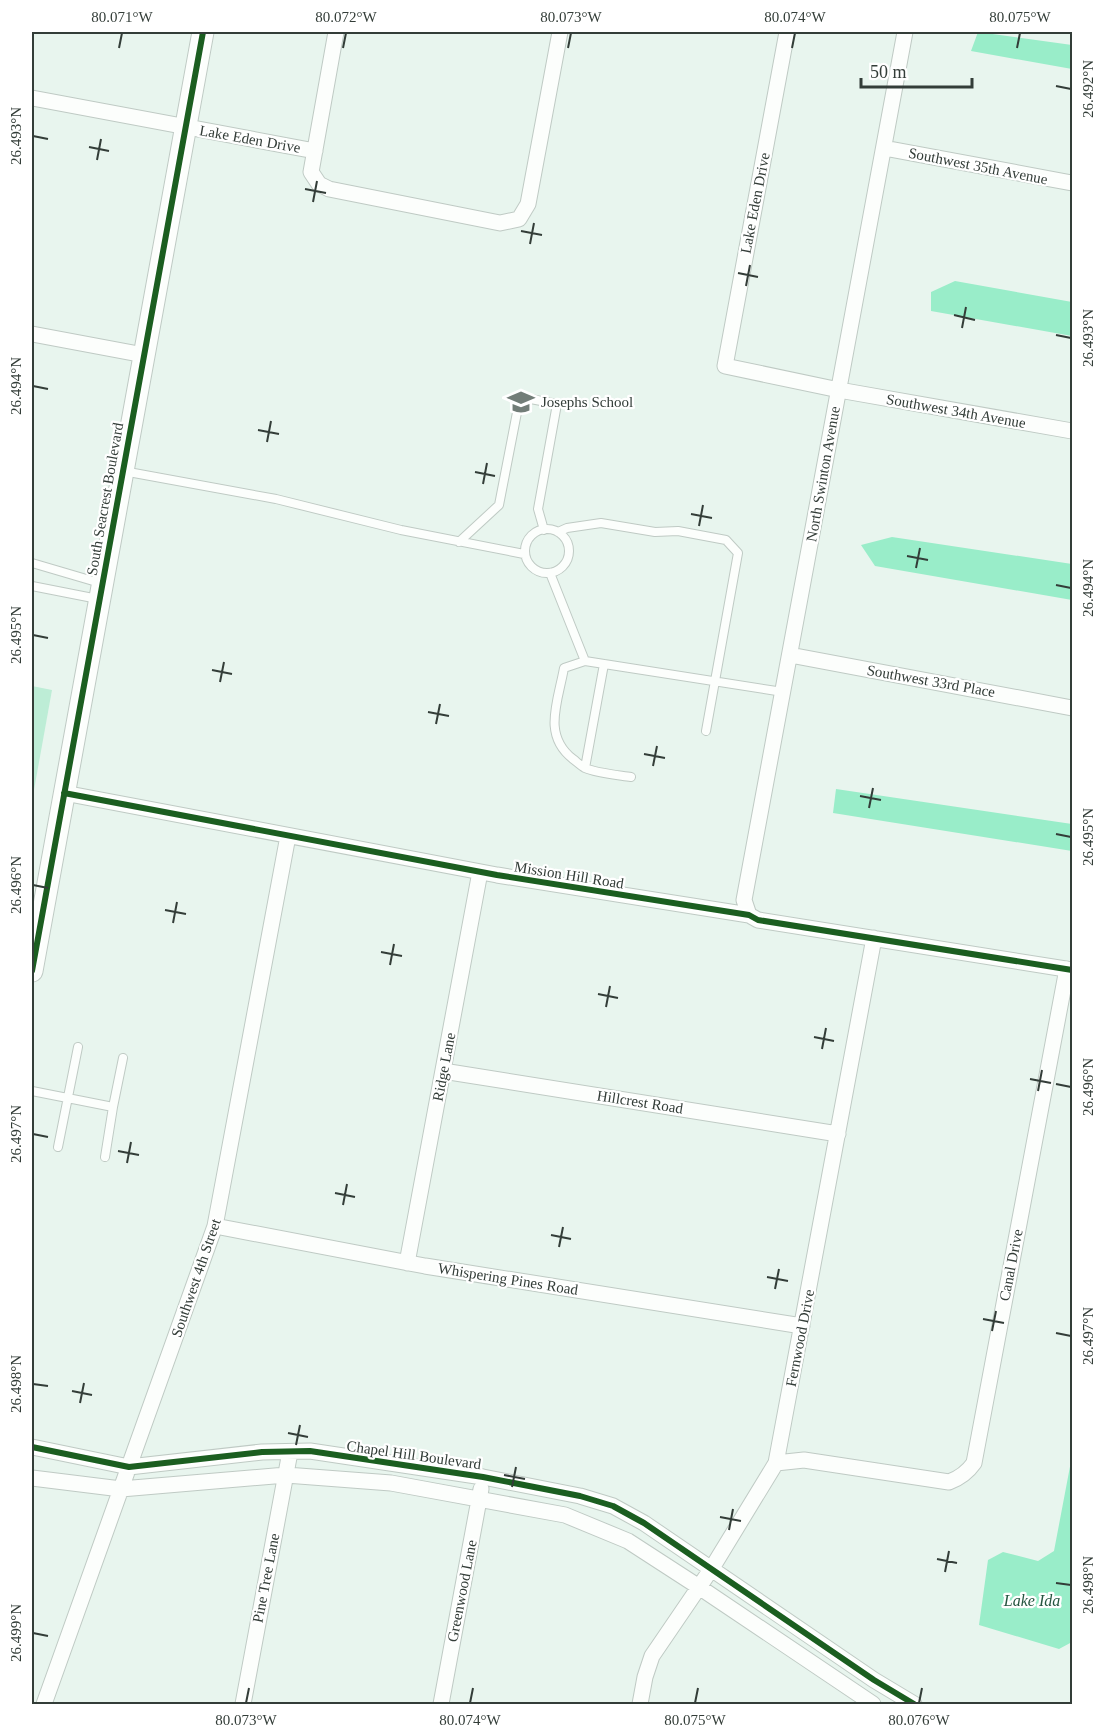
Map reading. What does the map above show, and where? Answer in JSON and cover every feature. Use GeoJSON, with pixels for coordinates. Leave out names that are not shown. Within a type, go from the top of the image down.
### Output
{"type":"FeatureCollection","features":[{"type":"Feature","properties":{"kind":"street","name":"South Seacrest Boulevard"},"geometry":{"type":"LineString","coordinates":[[32,971],[203,32]]}},
{"type":"Feature","properties":{"kind":"street","name":"Lake Eden Drive"},"geometry":{"type":"LineString","coordinates":[[336,32],[311,172],[319,184],[329,189],[500,223],[519,219],[528,204],[560,32]]}},
{"type":"Feature","properties":{"kind":"street","name":"Lake Eden Drive"},"geometry":{"type":"LineString","coordinates":[[787,32],[725,366],[839,390]]}},
{"type":"Feature","properties":{"kind":"street","name":"North Swinton Avenue"},"geometry":{"type":"LineString","coordinates":[[749,915],[744,900],[905,32]]}},
{"type":"Feature","properties":{"kind":"street","name":"Lake Eden Drive"},"geometry":{"type":"LineString","coordinates":[[32,98],[315,151]]}},
{"type":"Feature","properties":{"kind":"street","name":"Southwest 35th Avenue"},"geometry":{"type":"LineString","coordinates":[[884,148],[1072,183]]}},
{"type":"Feature","properties":{"kind":"street"},"geometry":{"type":"LineString","coordinates":[[32,334],[144,355]]}},
{"type":"Feature","properties":{"kind":"street","name":"Southwest 34th Avenue"},"geometry":{"type":"LineString","coordinates":[[839,390],[1072,431]]}},
{"type":"Feature","properties":{"kind":"street","name":"Southwest 33rd Place"},"geometry":{"type":"LineString","coordinates":[[790,655],[1072,708]]}},
{"type":"Feature","properties":{"kind":"street","name":"Mission Hill Road"},"geometry":{"type":"LineString","coordinates":[[64,793],[480,872],[749,915],[758,920],[1070,969]]}},
{"type":"Feature","properties":{"kind":"street","name":"Southwest 4th Street"},"geometry":{"type":"LineString","coordinates":[[45,1704],[215,1226],[288,836]]}},
{"type":"Feature","properties":{"kind":"street","name":"Ridge Lane"},"geometry":{"type":"LineString","coordinates":[[407,1263],[480,872]]}},
{"type":"Feature","properties":{"kind":"street","name":"Fernwood Drive"},"geometry":{"type":"LineString","coordinates":[[640,1704],[652,1656],[712,1568],[776,1463],[874,938]]}},
{"type":"Feature","properties":{"kind":"street","name":"Canal Drive"},"geometry":{"type":"LineString","coordinates":[[776,1463],[804,1460],[938,1482],[949,1482],[959,1478],[968,1472],[974,1463],[1070,969]]}},
{"type":"Feature","properties":{"kind":"street","name":"Hillcrest Road"},"geometry":{"type":"LineString","coordinates":[[443,1071],[838,1134]]}},
{"type":"Feature","properties":{"kind":"street","name":"Whispering Pines Road"},"geometry":{"type":"LineString","coordinates":[[215,1226],[407,1263],[802,1326]]}},
{"type":"Feature","properties":{"kind":"street","name":"Chapel Hill Boulevard"},"geometry":{"type":"LineString","coordinates":[[32,1447],[129,1467],[262,1452],[310,1452],[483,1477],[580,1496],[613,1506],[644,1523],[874,1680],[914,1704]]}},
{"type":"Feature","properties":{"kind":"street","name":"Pine Tree Lane"},"geometry":{"type":"LineString","coordinates":[[243,1704],[290,1452]]}},
{"type":"Feature","properties":{"kind":"street","name":"Chapel Hill Boulevard"},"geometry":{"type":"LineString","coordinates":[[32,1478],[121,1489],[286,1475],[391,1483],[566,1515],[628,1541],[699,1587],[852,1700],[873,1704]]}},
{"type":"Feature","properties":{"kind":"street","name":"Greenwood Lane"},"geometry":{"type":"LineString","coordinates":[[441,1704],[483,1477]]}},
{"type":"Feature","properties":{"kind":"street"},"geometry":{"type":"LineString","coordinates":[[852,1700],[874,1680]]}},
{"type":"Feature","properties":{"kind":"lane"},"geometry":{"type":"LineString","coordinates":[[459,542],[499,505],[520,397],[557,404],[538,509],[544,530]]}},
{"type":"Feature","properties":{"kind":"lane"},"geometry":{"type":"LineString","coordinates":[[122,471],[276,500],[401,530],[524,554],[537,571],[550,573],[563,567],[569,555],[567,542],[558,532]]}},
{"type":"Feature","properties":{"kind":"lane"},"geometry":{"type":"LineString","coordinates":[[524,554],[532,536],[544,530],[558,532],[567,528],[601,523],[655,532],[678,531],[726,540],[738,553],[706,731]]}},
{"type":"Feature","properties":{"kind":"lane"},"geometry":{"type":"LineString","coordinates":[[32,563],[101,591]]}},
{"type":"Feature","properties":{"kind":"lane"},"geometry":{"type":"LineString","coordinates":[[550,573],[585,661]]}},
{"type":"Feature","properties":{"kind":"lane"},"geometry":{"type":"LineString","coordinates":[[32,586],[101,591]]}},
{"type":"Feature","properties":{"kind":"lane"},"geometry":{"type":"LineString","coordinates":[[631,777],[585,768],[559,745],[554,724],[564,668],[585,661],[783,692]]}},
{"type":"Feature","properties":{"kind":"lane"},"geometry":{"type":"LineString","coordinates":[[585,768],[604,664]]}},
{"type":"Feature","properties":{"kind":"lane"},"geometry":{"type":"LineString","coordinates":[[58,1147],[78,1047]]}},
{"type":"Feature","properties":{"kind":"lane"},"geometry":{"type":"LineString","coordinates":[[105,1157],[123,1058]]}},
{"type":"Feature","properties":{"kind":"lane"},"geometry":{"type":"LineString","coordinates":[[32,1091],[113,1107]]}},
{"type":"Feature","properties":{"kind":"shaded area"},"geometry":{"type":"Polygon","coordinates":[[[32,686],[52,690],[32,801],[32,686]]]}},
{"type":"Feature","properties":{"kind":"water"},"geometry":{"type":"Polygon","coordinates":[[[978,32],[1072,45],[1072,69],[971,51],[978,32]]]}},
{"type":"Feature","properties":{"kind":"water"},"geometry":{"type":"Polygon","coordinates":[[[955,281],[1072,302],[1072,336],[931,311],[931,292],[955,281]]]}},
{"type":"Feature","properties":{"kind":"water"},"geometry":{"type":"Polygon","coordinates":[[[892,537],[1072,564],[1072,600],[875,566],[861,545],[892,537]]]}},
{"type":"Feature","properties":{"kind":"water"},"geometry":{"type":"Polygon","coordinates":[[[836,789],[1072,824],[1072,851],[833,813],[836,789]]]}},
{"type":"Feature","properties":{"kind":"water","name":"Lake Ida"},"geometry":{"type":"Polygon","coordinates":[[[1072,1456],[1072,1642],[1059,1649],[979,1625],[988,1560],[1003,1552],[1038,1561],[1054,1551],[1072,1456]]]}},
{"type":"Feature","properties":{"kind":"cycle path"},"geometry":{"type":"LineString","coordinates":[[32,971],[203,32]]}},
{"type":"Feature","properties":{"kind":"cycle path"},"geometry":{"type":"LineString","coordinates":[[64,793],[497,875],[749,915],[758,920],[1072,970]]}},
{"type":"Feature","properties":{"kind":"cycle path"},"geometry":{"type":"LineString","coordinates":[[32,1447],[129,1467],[262,1452],[310,1451],[483,1477],[580,1496],[613,1506],[644,1523],[874,1680],[914,1704]]}},
{"type":"Feature","properties":{"kind":"place","name":"Josephs School"},"geometry":{"type":"Point","coordinates":[521,402]}}]}
